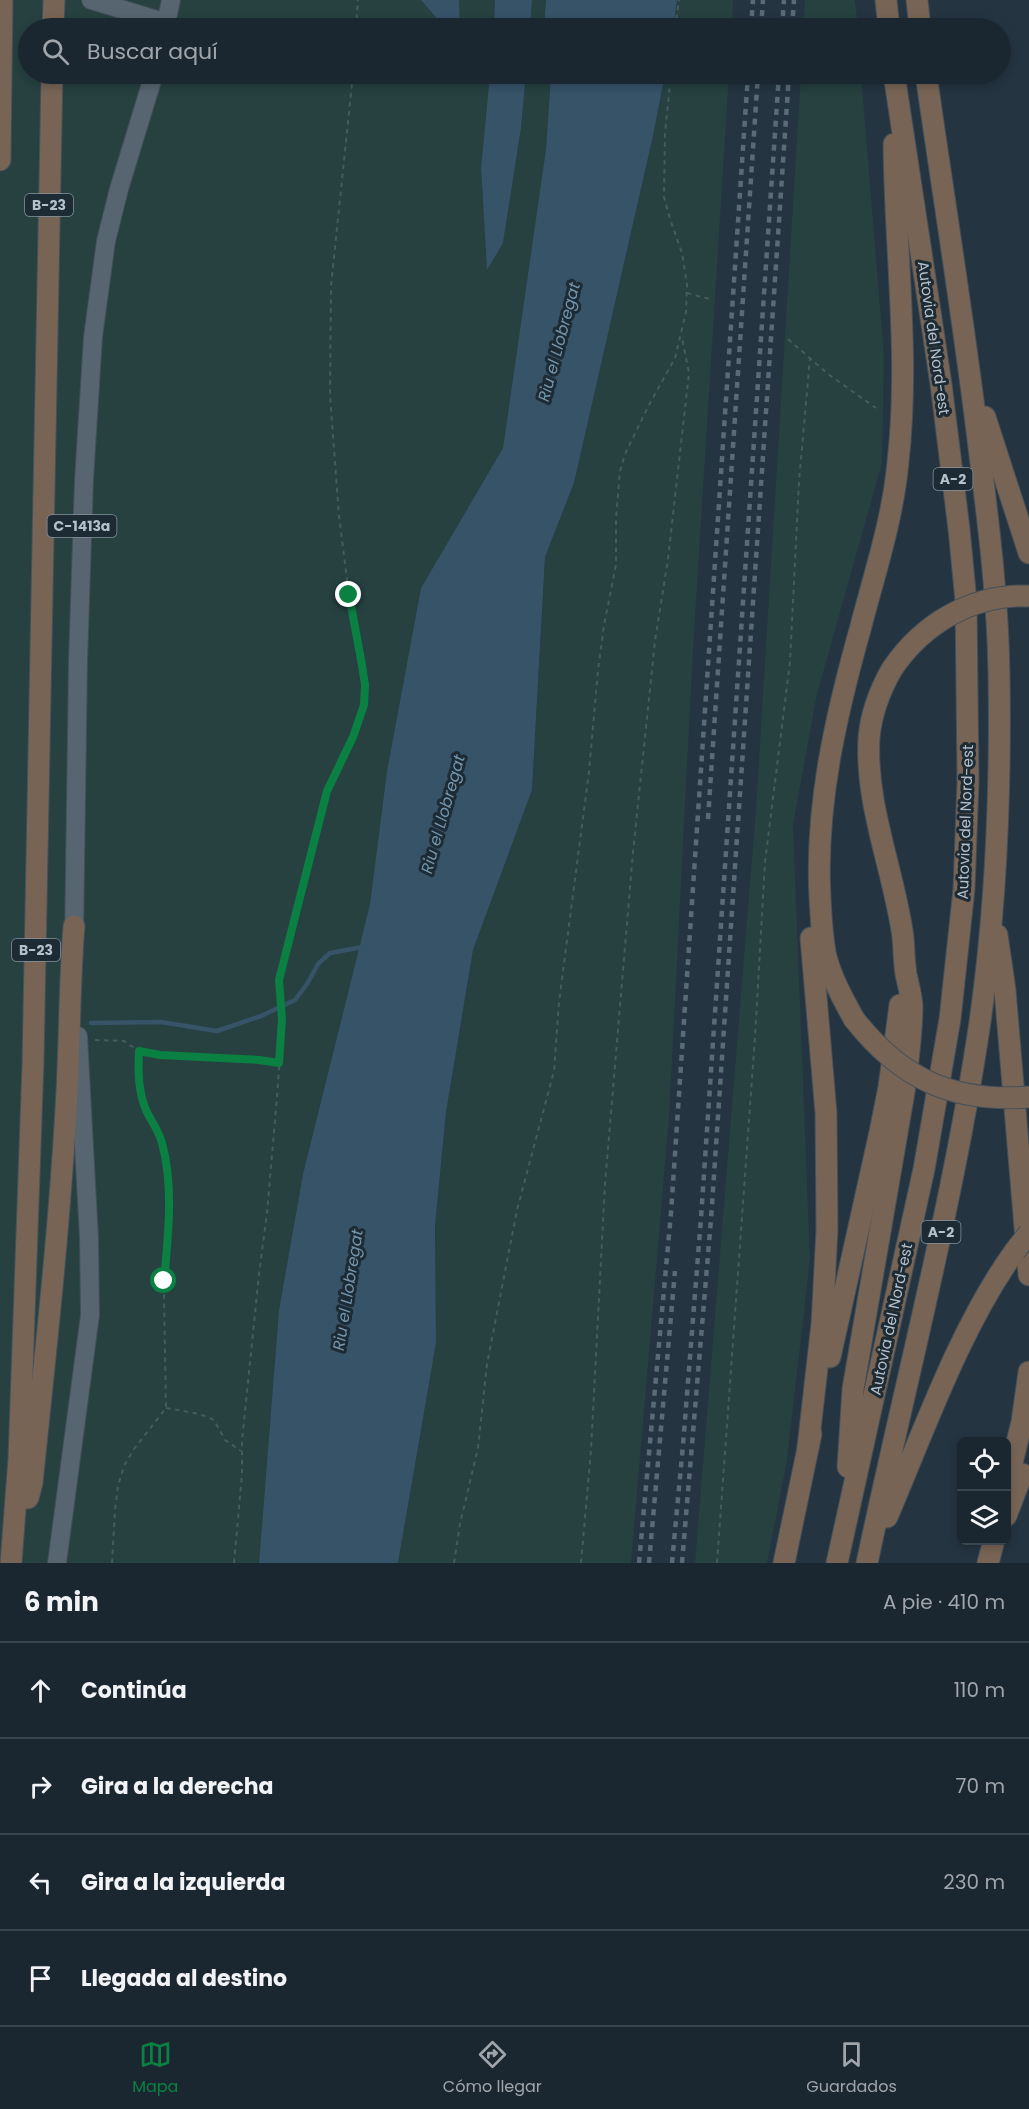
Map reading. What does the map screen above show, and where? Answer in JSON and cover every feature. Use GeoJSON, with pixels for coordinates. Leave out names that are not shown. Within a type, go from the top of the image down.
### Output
{"type":"FeatureCollection","features":[{"type":"Feature","properties":{"kind":"highway"},"geometry":{"type":"LineString","coordinates":[[0,160],[2,0]]}},
{"type":"Feature","properties":{"kind":"highway"},"geometry":{"type":"LineString","coordinates":[[53,18],[54,0]]}},
{"type":"Feature","properties":{"kind":"highway"},"geometry":{"type":"LineString","coordinates":[[886,0],[888,18]]}},
{"type":"Feature","properties":{"kind":"highway"},"geometry":{"type":"LineString","coordinates":[[917,0],[919,18]]}},
{"type":"Feature","properties":{"kind":"highway","name":"B-23"},"geometry":{"type":"LineString","coordinates":[[11,1563],[19,1458],[33,1063],[52,84]]}},
{"type":"Feature","properties":{"kind":"highway"},"geometry":{"type":"LineString","coordinates":[[893,84],[895,211],[903,410],[894,497],[860,627],[825,780],[819,860],[821,922],[826,957],[834,981],[854,1019],[888,1057],[932,1084],[976,1097],[1000,1099],[1029,1097]]}},
{"type":"Feature","properties":{"kind":"highway","name":"Autovia del Nord-est"},"geometry":{"type":"LineString","coordinates":[[837,1563],[924,1169],[950,1019],[964,889],[968,782],[966,601],[941,384],[895,84]]}},
{"type":"Feature","properties":{"kind":"highway","name":"Autovia del Nord-est"},"geometry":{"type":"LineString","coordinates":[[867,1562],[953,1173],[980,1022],[992,898],[998,779],[999,672],[989,526],[970,371],[927,84]]}},
{"type":"Feature","properties":{"kind":"highway"},"geometry":{"type":"LineString","coordinates":[[970,371],[1029,553]]}},
{"type":"Feature","properties":{"kind":"highway"},"geometry":{"type":"LineString","coordinates":[[845,1524],[853,1389],[904,1092],[910,1046],[912,1004],[903,938],[878,816],[869,759],[869,736],[883,686],[903,653],[919,637],[940,620],[956,611],[998,598],[1029,596]]}},
{"type":"Feature","properties":{"kind":"highway"},"geometry":{"type":"LineString","coordinates":[[808,1447],[826,1273],[827,1194],[826,1113],[808,905],[810,824],[824,732],[860,627]]}},
{"type":"Feature","properties":{"kind":"highway"},"geometry":{"type":"LineString","coordinates":[[992,898],[1005,990],[1029,1275]]}},
{"type":"Feature","properties":{"kind":"highway"},"geometry":{"type":"LineString","coordinates":[[11,1563],[32,1483],[58,1224],[66,1105],[69,983],[74,926]]}},
{"type":"Feature","properties":{"kind":"highway"},"geometry":{"type":"LineString","coordinates":[[784,1563],[880,1132],[906,972]]}},
{"type":"Feature","properties":{"kind":"highway"},"geometry":{"type":"LineString","coordinates":[[867,1562],[983,1303],[1029,1233]]}},
{"type":"Feature","properties":{"kind":"highway"},"geometry":{"type":"LineString","coordinates":[[1011,1467],[1022,1422],[1029,1372]]}},
{"type":"Feature","properties":{"kind":"highway"},"geometry":{"type":"LineString","coordinates":[[1011,1503],[1029,1455]]}},
{"type":"Feature","properties":{"kind":"main road"},"geometry":{"type":"LineString","coordinates":[[91,0],[143,18]]}},
{"type":"Feature","properties":{"kind":"main road"},"geometry":{"type":"LineString","coordinates":[[168,18],[171,0]]}},
{"type":"Feature","properties":{"kind":"main road","name":"C-1413a"},"geometry":{"type":"LineString","coordinates":[[57,1563],[90,1315],[89,1238],[82,1135],[74,926],[78,661],[84,480],[93,337],[98,288],[109,231],[119,189],[151,84]]}},
{"type":"Feature","properties":{"kind":"path"},"geometry":{"type":"LineString","coordinates":[[357,18],[358,0]]}},
{"type":"Feature","properties":{"kind":"path"},"geometry":{"type":"LineString","coordinates":[[676,18],[679,0]]}},
{"type":"Feature","properties":{"kind":"path"},"geometry":{"type":"LineString","coordinates":[[234,1563],[242,1452],[267,1213],[279,1063],[282,1019],[279,980],[327,791],[353,737],[364,705],[365,685],[349,595],[339,516],[330,395],[332,286],[352,84]]}},
{"type":"Feature","properties":{"kind":"path"},"geometry":{"type":"LineString","coordinates":[[454,1563],[460,1524],[478,1448],[487,1364],[517,1210],[554,1071],[559,1002],[589,772],[598,670],[615,565],[620,471],[634,434],[675,357],[686,312],[687,293],[682,253],[664,197],[665,133],[670,84]]}},
{"type":"Feature","properties":{"kind":"path"},"geometry":{"type":"LineString","coordinates":[[687,293],[710,299]]}},
{"type":"Feature","properties":{"kind":"path"},"geometry":{"type":"LineString","coordinates":[[581,1563],[591,1450],[605,1184],[633,852],[655,641],[668,559],[689,373],[682,335]]}},
{"type":"Feature","properties":{"kind":"path"},"geometry":{"type":"LineString","coordinates":[[788,339],[828,374],[876,408]]}},
{"type":"Feature","properties":{"kind":"path"},"geometry":{"type":"LineString","coordinates":[[717,1563],[754,1049],[765,861],[790,662],[799,481],[810,358]]}},
{"type":"Feature","properties":{"kind":"path"},"geometry":{"type":"LineString","coordinates":[[92,1040],[124,1041],[139,1051],[160,1055],[279,1063]]}},
{"type":"Feature","properties":{"kind":"path"},"geometry":{"type":"LineString","coordinates":[[112,1563],[115,1510],[118,1486],[124,1466],[134,1449],[166,1408],[164,1297],[169,1206],[168,1177],[162,1144],[141,1094],[139,1051]]}},
{"type":"Feature","properties":{"kind":"path"},"geometry":{"type":"LineString","coordinates":[[166,1408],[200,1414],[214,1420],[225,1440],[242,1452]]}},
{"type":"Feature","properties":{"kind":"green space"},"geometry":{"type":"Polygon","coordinates":[[[0,0],[421,0],[436,18],[18,18],[18,84],[489,84],[481,168],[487,269],[503,243],[521,128],[525,84],[550,84],[546,149],[503,448],[421,588],[387,771],[370,904],[303,1174],[279,1310],[259,1563],[0,1563],[0,0]]]}},
{"type":"Feature","properties":{"kind":"green space"},"geometry":{"type":"Polygon","coordinates":[[[459,0],[495,0],[494,18],[460,18],[459,0]]]}},
{"type":"Feature","properties":{"kind":"green space"},"geometry":{"type":"Polygon","coordinates":[[[532,0],[546,0],[545,18],[531,18],[532,0]]]}},
{"type":"Feature","properties":{"kind":"green space"},"geometry":{"type":"Polygon","coordinates":[[[677,0],[733,0],[732,18],[674,18],[677,0]]]}},
{"type":"Feature","properties":{"kind":"green space"},"geometry":{"type":"Polygon","coordinates":[[[805,0],[855,0],[857,18],[804,18],[805,0]]]}},
{"type":"Feature","properties":{"kind":"green space"},"geometry":{"type":"Polygon","coordinates":[[[663,84],[728,84],[693,649],[669,1118],[631,1563],[398,1563],[436,1343],[435,1226],[446,1112],[473,950],[532,790],[545,557],[574,483],[663,84]]]}},
{"type":"Feature","properties":{"kind":"green space"},"geometry":{"type":"Polygon","coordinates":[[[800,84],[862,84],[884,356],[882,463],[817,694],[793,825],[810,1260],[787,1460],[767,1563],[695,1563],[756,809],[800,84]]]}},
{"type":"Feature","properties":{"kind":"water"},"geometry":{"type":"Polygon","coordinates":[[[421,0],[459,0],[460,18],[436,18],[421,0]]]}},
{"type":"Feature","properties":{"kind":"water"},"geometry":{"type":"Polygon","coordinates":[[[495,0],[532,0],[531,18],[494,18],[495,0]]]}},
{"type":"Feature","properties":{"kind":"water"},"geometry":{"type":"Polygon","coordinates":[[[546,0],[677,0],[674,18],[545,18],[546,0]]]}},
{"type":"Feature","properties":{"kind":"water"},"geometry":{"type":"Polygon","coordinates":[[[489,84],[525,84],[521,128],[503,243],[487,270],[481,168],[489,84]]]}},
{"type":"Feature","properties":{"kind":"water","name":"Riu el Llobregat"},"geometry":{"type":"Polygon","coordinates":[[[550,84],[663,84],[574,483],[545,557],[532,790],[473,950],[446,1112],[435,1226],[436,1343],[398,1563],[259,1563],[279,1310],[303,1174],[370,904],[387,771],[421,588],[503,448],[546,149],[550,84]]]}},
{"type":"Feature","properties":{"kind":"waterway"},"geometry":{"type":"LineString","coordinates":[[91,1023],[161,1022],[217,1031],[261,1016],[295,1000],[318,964],[330,953],[363,947]]}},
{"type":"Feature","properties":{"kind":"railway"},"geometry":{"type":"LineString","coordinates":[[752,18],[753,0]]}},
{"type":"Feature","properties":{"kind":"railway"},"geometry":{"type":"LineString","coordinates":[[762,18],[763,0]]}},
{"type":"Feature","properties":{"kind":"railway"},"geometry":{"type":"LineString","coordinates":[[783,18],[784,0]]}},
{"type":"Feature","properties":{"kind":"railway"},"geometry":{"type":"LineString","coordinates":[[793,18],[794,0]]}},
{"type":"Feature","properties":{"kind":"railway"},"geometry":{"type":"LineString","coordinates":[[639,1563],[671,1213],[747,84]]}},
{"type":"Feature","properties":{"kind":"railway"},"geometry":{"type":"LineString","coordinates":[[708,819],[757,84]]}},
{"type":"Feature","properties":{"kind":"railway"},"geometry":{"type":"LineString","coordinates":[[672,1563],[701,1218],[778,84]]}},
{"type":"Feature","properties":{"kind":"railway"},"geometry":{"type":"LineString","coordinates":[[682,1563],[711,1219],[788,84]]}},
{"type":"Feature","properties":{"kind":"railway"},"geometry":{"type":"LineString","coordinates":[[649,1563],[675,1271]]}},
{"type":"Feature","properties":{"kind":"route"},"geometry":{"type":"LineString","coordinates":[[164,1281],[169,1206],[168,1177],[162,1144],[141,1094],[139,1051],[160,1055],[279,1063],[282,1019],[279,980],[327,791],[353,737],[364,705],[365,685],[349,595]]}}]}
